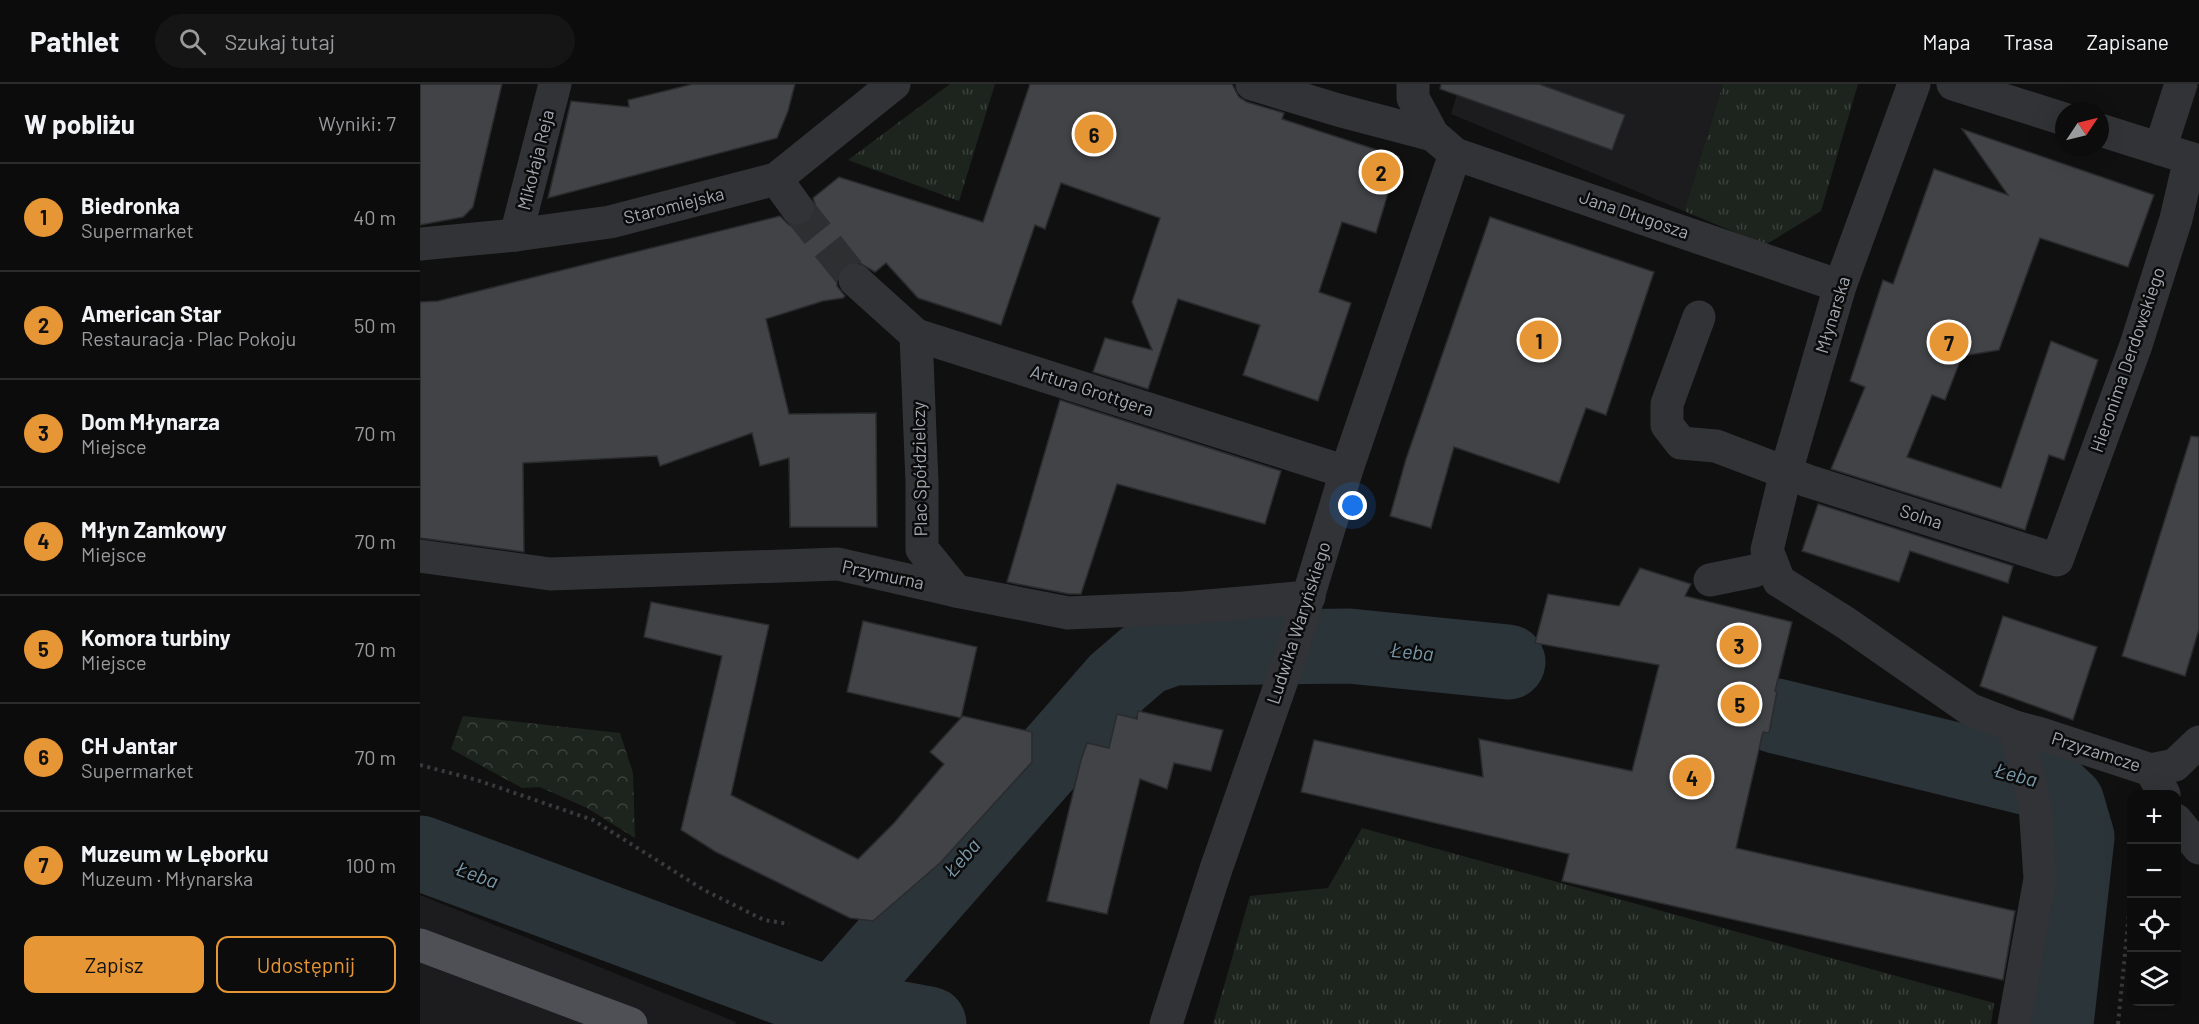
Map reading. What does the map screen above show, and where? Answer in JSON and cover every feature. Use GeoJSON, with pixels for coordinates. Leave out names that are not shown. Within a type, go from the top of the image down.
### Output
{"type":"FeatureCollection","features":[{"type":"Feature","properties":{"kind":"main road"},"geometry":{"type":"LineString","coordinates":[[420,945],[631,1024]]}},
{"type":"Feature","properties":{"kind":"street","name":"Mikołaja Reja"},"geometry":{"type":"LineString","coordinates":[[516,236],[555,84]]}},
{"type":"Feature","properties":{"kind":"street","name":"Staromiejska"},"geometry":{"type":"LineString","coordinates":[[420,244],[516,236],[610,222],[776,179],[894,84]]}},
{"type":"Feature","properties":{"kind":"street","name":"Jana Długosza"},"geometry":{"type":"LineString","coordinates":[[1252,84],[1444,145],[1840,286]]}},
{"type":"Feature","properties":{"kind":"street"},"geometry":{"type":"LineString","coordinates":[[1413,84],[1413,98],[1444,145]]}},
{"type":"Feature","properties":{"kind":"street","name":"Młynarska"},"geometry":{"type":"LineString","coordinates":[[1770,557],[1786,472],[1840,286],[1914,84]]}},
{"type":"Feature","properties":{"kind":"street"},"geometry":{"type":"LineString","coordinates":[[1953,84],[2055,116]]}},
{"type":"Feature","properties":{"kind":"street","name":"Hieronima Derdowskiego"},"geometry":{"type":"LineString","coordinates":[[2057,560],[2136,345],[2176,219],[2183,156],[2181,84]]}},
{"type":"Feature","properties":{"kind":"street"},"geometry":{"type":"LineString","coordinates":[[2109,133],[2183,156]]}},
{"type":"Feature","properties":{"kind":"street","name":"Ludwika Waryńskiego"},"geometry":{"type":"LineString","coordinates":[[1170,1011],[1305,608],[1444,145]]}},
{"type":"Feature","properties":{"kind":"street"},"geometry":{"type":"LineString","coordinates":[[776,179],[797,207]]}},
{"type":"Feature","properties":{"kind":"street","name":"Artura Grottgera"},"geometry":{"type":"LineString","coordinates":[[855,280],[916,335],[1346,472]]}},
{"type":"Feature","properties":{"kind":"street","name":"Solna"},"geometry":{"type":"LineString","coordinates":[[1699,317],[1666,404],[1667,425],[1681,443],[1716,446],[1786,472],[2057,560]]}},
{"type":"Feature","properties":{"kind":"street","name":"Plac Spółdzielczy"},"geometry":{"type":"LineString","coordinates":[[916,335],[922,482],[922,549],[956,591]]}},
{"type":"Feature","properties":{"kind":"street","name":"Przymurna"},"geometry":{"type":"LineString","coordinates":[[420,556],[550,574],[838,564],[956,591],[1068,613],[1184,608],[1305,608]]}},
{"type":"Feature","properties":{"kind":"street"},"geometry":{"type":"LineString","coordinates":[[1710,580],[1754,571],[1770,557]]}},
{"type":"Feature","properties":{"kind":"street","name":"Przyzamcze"},"geometry":{"type":"LineString","coordinates":[[1770,557],[1779,581],[1846,623],[1971,710],[2038,733],[2157,782]]}},
{"type":"Feature","properties":{"kind":"street"},"geometry":{"type":"LineString","coordinates":[[2015,727],[2035,804],[2040,879],[2017,1010]]}},
{"type":"Feature","properties":{"kind":"street"},"geometry":{"type":"LineString","coordinates":[[2157,782],[2199,742]]}},
{"type":"Feature","properties":{"kind":"street"},"geometry":{"type":"LineString","coordinates":[[2181,826],[2199,848]]}},
{"type":"Feature","properties":{"kind":"path"},"geometry":{"type":"LineString","coordinates":[[420,765],[477,780],[593,820],[704,890],[764,920],[789,924]]}},
{"type":"Feature","properties":{"kind":"path"},"geometry":{"type":"LineString","coordinates":[[2118,1024],[2131,898]]}},
{"type":"Feature","properties":{"kind":"shaded area"},"geometry":{"type":"Polygon","coordinates":[[[1460,84],[1723,84],[1684,211],[1451,114],[1460,84]]]}},
{"type":"Feature","properties":{"kind":"shaded area"},"geometry":{"type":"Polygon","coordinates":[[[420,895],[736,1022],[735,1024],[420,1024],[420,895]]]}},
{"type":"Feature","properties":{"kind":"green space"},"geometry":{"type":"Polygon","coordinates":[[[950,84],[995,84],[959,201],[848,160],[950,84]]]}},
{"type":"Feature","properties":{"kind":"green space"},"geometry":{"type":"Polygon","coordinates":[[[1723,84],[1858,84],[1821,211],[1765,245],[1684,211],[1723,84]]]}},
{"type":"Feature","properties":{"kind":"green space"},"geometry":{"type":"Polygon","coordinates":[[[463,716],[620,733],[633,773],[635,838],[587,808],[540,787],[522,788],[451,749],[463,716]]]}},
{"type":"Feature","properties":{"kind":"green space"},"geometry":{"type":"Polygon","coordinates":[[[1362,828],[1994,1003],[1991,1024],[1213,1024],[1250,896],[1328,888],[1362,828]]]}},
{"type":"Feature","properties":{"kind":"building"},"geometry":{"type":"Polygon","coordinates":[[[420,84],[502,84],[473,207],[463,217],[420,225],[420,84]]]}},
{"type":"Feature","properties":{"kind":"building"},"geometry":{"type":"Polygon","coordinates":[[[693,84],[795,84],[788,111],[777,138],[548,198],[571,101],[629,107],[628,100],[693,84]]]}},
{"type":"Feature","properties":{"kind":"building"},"geometry":{"type":"Polygon","coordinates":[[[1030,84],[1232,84],[1239,97],[1247,102],[1284,113],[1282,119],[1399,157],[1376,233],[1342,222],[1319,292],[1351,303],[1318,401],[1243,375],[1260,325],[1178,299],[1148,389],[1093,372],[1105,338],[1152,350],[1132,302],[1160,218],[1061,183],[1045,229],[1035,225],[1001,325],[918,298],[886,263],[875,272],[858,262],[849,262],[842,267],[837,276],[837,286],[845,296],[843,298],[823,301],[766,319],[789,414],[876,413],[877,527],[790,527],[789,458],[760,466],[752,433],[660,466],[657,456],[523,463],[524,552],[420,538],[420,302],[438,301],[780,216],[789,225],[800,227],[814,216],[816,207],[813,198],[839,177],[983,222],[1030,84]]]}},
{"type":"Feature","properties":{"kind":"building"},"geometry":{"type":"Polygon","coordinates":[[[1441,84],[1539,84],[1625,115],[1612,150],[1440,89],[1441,84]]]}},
{"type":"Feature","properties":{"kind":"building"},"geometry":{"type":"Polygon","coordinates":[[[1962,129],[2154,195],[2128,267],[2040,238],[1999,350],[1962,356],[1945,400],[1932,395],[1907,457],[2001,488],[2051,341],[2098,360],[2064,460],[2049,455],[2025,530],[1831,469],[1865,387],[1850,381],[1883,280],[1893,284],[1934,169],[2008,195],[1962,129]]]}},
{"type":"Feature","properties":{"kind":"building"},"geometry":{"type":"Polygon","coordinates":[[[1490,217],[1654,272],[1606,415],[1586,408],[1559,483],[1454,447],[1431,528],[1390,516],[1406,459],[1490,217]]]}},
{"type":"Feature","properties":{"kind":"building"},"geometry":{"type":"Polygon","coordinates":[[[1060,400],[1281,471],[1265,524],[1117,484],[1081,594],[1069,594],[1007,582],[1060,400]]]}},
{"type":"Feature","properties":{"kind":"building"},"geometry":{"type":"Polygon","coordinates":[[[2191,436],[2199,437],[2199,629],[2185,676],[2122,656],[2191,436]]]}},
{"type":"Feature","properties":{"kind":"building"},"geometry":{"type":"Polygon","coordinates":[[[1818,504],[2013,566],[2008,583],[1910,551],[1899,582],[1802,551],[1818,504]]]}},
{"type":"Feature","properties":{"kind":"building"},"geometry":{"type":"Polygon","coordinates":[[[1640,568],[1691,584],[1685,596],[1792,622],[1775,691],[1777,692],[1769,733],[1763,732],[1736,848],[2015,911],[2003,980],[1562,881],[1569,854],[1301,792],[1314,740],[1483,777],[1479,739],[1632,771],[1659,665],[1535,643],[1548,594],[1619,606],[1640,568]]]}},
{"type":"Feature","properties":{"kind":"building"},"geometry":{"type":"Polygon","coordinates":[[[651,602],[769,625],[731,795],[858,859],[894,823],[944,764],[930,752],[963,716],[1032,732],[1032,762],[940,863],[873,921],[850,918],[716,852],[681,830],[722,656],[644,637],[651,602]]]}},
{"type":"Feature","properties":{"kind":"building"},"geometry":{"type":"Polygon","coordinates":[[[2003,616],[2097,647],[2073,720],[1980,686],[2003,616]]]}},
{"type":"Feature","properties":{"kind":"building"},"geometry":{"type":"Polygon","coordinates":[[[863,621],[977,647],[961,718],[847,692],[863,621]]]}},
{"type":"Feature","properties":{"kind":"building"},"geometry":{"type":"Polygon","coordinates":[[[1138,711],[1223,730],[1211,771],[1174,763],[1167,789],[1140,779],[1107,914],[1047,901],[1087,743],[1109,748],[1117,714],[1137,719],[1138,711]]]}},
{"type":"Feature","properties":{"kind":"waterway","name":"Łeba"},"geometry":{"type":"LineString","coordinates":[[420,853],[833,1006],[1117,682],[1145,658],[1173,648],[1349,646],[1508,662]]}},
{"type":"Feature","properties":{"kind":"waterway","name":"Łeba"},"geometry":{"type":"LineString","coordinates":[[1776,716],[2045,782],[2067,803],[2077,837],[2056,1024]]}},
{"type":"Feature","properties":{"kind":"waterway"},"geometry":{"type":"LineString","coordinates":[[833,1006],[929,1024]]}},
{"type":"Feature","properties":{"kind":"tunnel"},"geometry":{"type":"LineString","coordinates":[[797,208],[855,280]]}},
{"type":"Feature","properties":{"kind":"place","name":"CH Jantar"},"geometry":{"type":"Point","coordinates":[1094,134]}},
{"type":"Feature","properties":{"kind":"place","name":"American Star"},"geometry":{"type":"Point","coordinates":[1381,172]}},
{"type":"Feature","properties":{"kind":"place","name":"Biedronka"},"geometry":{"type":"Point","coordinates":[1539,340]}},
{"type":"Feature","properties":{"kind":"place","name":"Muzeum w Lęborku"},"geometry":{"type":"Point","coordinates":[1949,342]}},
{"type":"Feature","properties":{"kind":"place","name":"Dom Młynarza"},"geometry":{"type":"Point","coordinates":[1739,645]}},
{"type":"Feature","properties":{"kind":"place","name":"Komora turbiny"},"geometry":{"type":"Point","coordinates":[1740,704]}},
{"type":"Feature","properties":{"kind":"place","name":"Młyn Zamkowy"},"geometry":{"type":"Point","coordinates":[1692,777]}}]}
